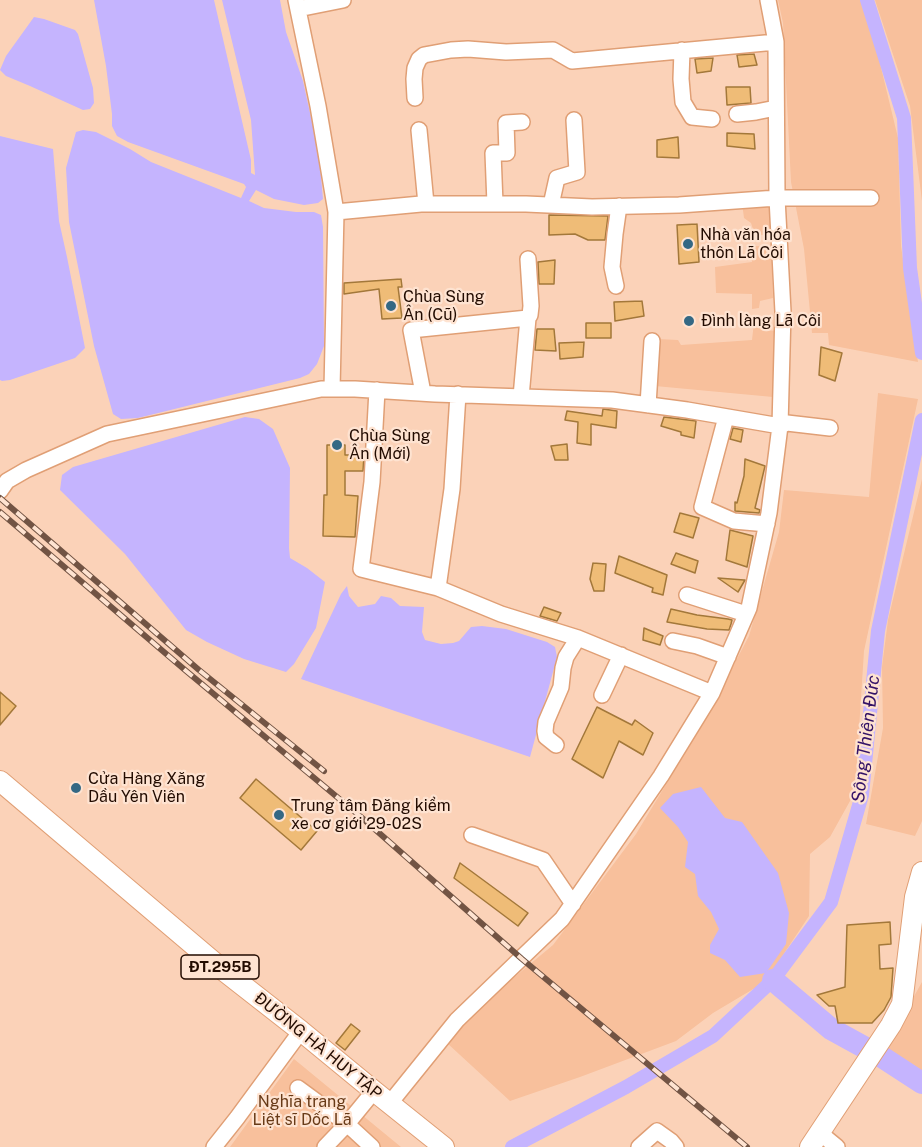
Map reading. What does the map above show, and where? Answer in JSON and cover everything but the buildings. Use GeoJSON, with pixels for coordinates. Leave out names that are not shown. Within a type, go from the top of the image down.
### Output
{"type":"FeatureCollection","features":[{"type":"Feature","properties":{"kind":"main road","name":"ĐƯỜNG HÀ HUY TẬP"},"geometry":{"type":"LineString","coordinates":[[0,781],[223,970],[301,1030],[444,1147]]}},
{"type":"Feature","properties":{"kind":"main road"},"geometry":{"type":"LineString","coordinates":[[815,1140],[891,1025],[902,1004],[917,921],[915,897],[922,872]]}},
{"type":"Feature","properties":{"kind":"street"},"geometry":{"type":"LineString","coordinates":[[332,389],[336,212],[318,106],[297,4],[343,0]]}},
{"type":"Feature","properties":{"kind":"street"},"geometry":{"type":"LineString","coordinates":[[390,1103],[457,1020],[562,920],[661,776],[712,693],[749,608],[767,524],[780,426],[783,312],[777,198],[776,42],[768,0]]}},
{"type":"Feature","properties":{"kind":"street"},"geometry":{"type":"LineString","coordinates":[[416,98],[414,79],[418,59],[424,55],[451,50],[506,52],[553,50],[572,61],[776,42]]}},
{"type":"Feature","properties":{"kind":"street"},"geometry":{"type":"LineString","coordinates":[[682,50],[683,102],[692,117],[712,119]]}},
{"type":"Feature","properties":{"kind":"street"},"geometry":{"type":"LineString","coordinates":[[737,114],[776,108]]}},
{"type":"Feature","properties":{"kind":"street"},"geometry":{"type":"LineString","coordinates":[[551,205],[557,178],[577,172],[574,120]]}},
{"type":"Feature","properties":{"kind":"street"},"geometry":{"type":"LineString","coordinates":[[495,204],[493,153],[507,153],[506,123],[522,122]]}},
{"type":"Feature","properties":{"kind":"street"},"geometry":{"type":"LineString","coordinates":[[419,130],[426,204]]}},
{"type":"Feature","properties":{"kind":"street"},"geometry":{"type":"LineString","coordinates":[[336,212],[426,204],[592,207],[680,205],[777,198],[871,198]]}},
{"type":"Feature","properties":{"kind":"street"},"geometry":{"type":"LineString","coordinates":[[616,286],[612,267],[620,206]]}},
{"type":"Feature","properties":{"kind":"street"},"geometry":{"type":"LineString","coordinates":[[521,397],[531,306],[528,259]]}},
{"type":"Feature","properties":{"kind":"street"},"geometry":{"type":"LineString","coordinates":[[423,393],[411,330],[528,318]]}},
{"type":"Feature","properties":{"kind":"street"},"geometry":{"type":"LineString","coordinates":[[648,405],[652,341]]}},
{"type":"Feature","properties":{"kind":"street"},"geometry":{"type":"LineString","coordinates":[[0,491],[7,481],[26,470],[107,434],[321,389],[612,400],[780,426],[787,423],[830,428]]}},
{"type":"Feature","properties":{"kind":"street"},"geometry":{"type":"LineString","coordinates":[[378,390],[372,482],[361,569],[438,588],[501,614],[578,638],[712,693]]}},
{"type":"Feature","properties":{"kind":"street"},"geometry":{"type":"LineString","coordinates":[[438,588],[452,489],[458,394]]}},
{"type":"Feature","properties":{"kind":"street"},"geometry":{"type":"LineString","coordinates":[[726,417],[702,507],[734,520],[767,524]]}},
{"type":"Feature","properties":{"kind":"street"},"geometry":{"type":"LineString","coordinates":[[687,594],[746,614]]}},
{"type":"Feature","properties":{"kind":"street"},"geometry":{"type":"LineString","coordinates":[[555,745],[546,737],[546,722],[561,687],[564,662],[578,638]]}},
{"type":"Feature","properties":{"kind":"street"},"geometry":{"type":"LineString","coordinates":[[673,641],[697,646],[728,657]]}},
{"type":"Feature","properties":{"kind":"street"},"geometry":{"type":"LineString","coordinates":[[602,695],[621,655]]}},
{"type":"Feature","properties":{"kind":"street"},"geometry":{"type":"LineString","coordinates":[[472,835],[543,860],[573,904]]}},
{"type":"Feature","properties":{"kind":"street"},"geometry":{"type":"LineString","coordinates":[[214,1147],[301,1030]]}},
{"type":"Feature","properties":{"kind":"street"},"geometry":{"type":"LineString","coordinates":[[298,1088],[347,1124],[372,1147]]}},
{"type":"Feature","properties":{"kind":"street"},"geometry":{"type":"LineString","coordinates":[[325,1147],[374,1091]]}},
{"type":"Feature","properties":{"kind":"street"},"geometry":{"type":"LineString","coordinates":[[639,1147],[657,1131],[676,1147]]}},
{"type":"Feature","properties":{"kind":"street"},"geometry":{"type":"LineString","coordinates":[[815,1140],[837,1147]]}},
{"type":"Feature","properties":{"kind":"green space"},"geometry":{"type":"Polygon","coordinates":[[[778,0],[860,0],[871,26],[898,138],[901,246],[918,362],[829,345],[828,333],[812,333],[804,249],[791,182],[783,23],[778,0]]]}},
{"type":"Feature","properties":{"kind":"green space"},"geometry":{"type":"Polygon","coordinates":[[[875,0],[922,0],[922,201],[910,106],[875,0]]]}},
{"type":"Feature","properties":{"kind":"green space"},"geometry":{"type":"Polygon","coordinates":[[[772,198],[774,235],[755,235],[751,223],[744,218],[742,203],[772,198]]]}},
{"type":"Feature","properties":{"kind":"green space"},"geometry":{"type":"Polygon","coordinates":[[[754,246],[771,246],[773,298],[760,301],[759,308],[752,309],[752,294],[716,293],[715,267],[752,262],[754,246]]]}},
{"type":"Feature","properties":{"kind":"green space"},"geometry":{"type":"Polygon","coordinates":[[[754,322],[762,322],[762,330],[778,331],[773,397],[655,386],[658,339],[678,340],[681,345],[752,340],[754,322]]]}},
{"type":"Feature","properties":{"kind":"green space"},"geometry":{"type":"Polygon","coordinates":[[[878,393],[918,399],[864,651],[855,792],[830,837],[810,854],[809,916],[765,982],[713,1013],[676,1041],[510,1101],[447,1043],[481,1005],[553,945],[636,834],[702,725],[749,636],[779,532],[784,490],[869,497],[878,393]]]}},
{"type":"Feature","properties":{"kind":"green space"},"geometry":{"type":"Polygon","coordinates":[[[922,479],[922,821],[915,836],[866,824],[883,728],[882,667],[888,620],[922,479]]]}},
{"type":"Feature","properties":{"kind":"green space"},"geometry":{"type":"Polygon","coordinates":[[[922,982],[922,1073],[884,1050],[922,982]]]}},
{"type":"Feature","properties":{"kind":"green space","name":"Nghĩa trang Liệt sĩ Dốc Lã"},"geometry":{"type":"Polygon","coordinates":[[[294,1059],[401,1147],[230,1147],[294,1059]]]}},
{"type":"Feature","properties":{"kind":"shaded area"},"geometry":{"type":"Polygon","coordinates":[[[94,0],[214,0],[251,160],[251,173],[255,175],[251,120],[222,0],[280,0],[286,32],[303,81],[319,154],[323,199],[318,203],[304,205],[274,199],[256,190],[249,201],[264,208],[314,212],[321,215],[324,346],[317,364],[309,374],[138,418],[121,419],[113,414],[94,346],[69,222],[66,168],[76,132],[83,130],[96,132],[151,162],[241,198],[246,187],[244,184],[117,136],[112,126],[106,66],[94,0]]]}},
{"type":"Feature","properties":{"kind":"shaded area"},"geometry":{"type":"Polygon","coordinates":[[[34,17],[75,30],[78,34],[93,88],[94,103],[90,109],[83,110],[6,76],[0,70],[6,56],[34,17]]]}},
{"type":"Feature","properties":{"kind":"shaded area"},"geometry":{"type":"Polygon","coordinates":[[[0,136],[53,149],[59,221],[85,348],[75,358],[2,381],[0,380],[0,136]]]}},
{"type":"Feature","properties":{"kind":"shaded area"},"geometry":{"type":"Polygon","coordinates":[[[245,417],[259,419],[273,429],[290,468],[290,558],[325,582],[316,628],[294,664],[286,672],[244,659],[186,630],[125,554],[60,490],[62,475],[73,467],[245,417]]]}},
{"type":"Feature","properties":{"kind":"shaded area"},"geometry":{"type":"Polygon","coordinates":[[[347,586],[349,596],[358,607],[375,604],[381,596],[391,598],[400,606],[424,607],[422,632],[425,640],[441,644],[453,643],[459,641],[471,627],[482,626],[506,629],[547,642],[555,647],[557,657],[530,757],[301,679],[341,594],[347,586]]]}},
{"type":"Feature","properties":{"kind":"shaded area"},"geometry":{"type":"Polygon","coordinates":[[[701,787],[725,818],[742,822],[778,873],[789,913],[786,944],[766,973],[740,977],[725,960],[710,953],[710,945],[719,929],[711,912],[698,896],[695,874],[685,867],[688,842],[678,827],[660,808],[673,794],[701,787]]]}},
{"type":"Feature","properties":{"kind":"waterway","name":"Sông Thiên Đức"},"geometry":{"type":"LineString","coordinates":[[867,0],[904,118],[910,268],[922,353]]}},
{"type":"Feature","properties":{"kind":"waterway","name":"Sông Thiên Đức"},"geometry":{"type":"LineString","coordinates":[[512,1147],[626,1087],[713,1036],[773,980],[831,902],[862,795],[878,631],[922,420]]}},
{"type":"Feature","properties":{"kind":"waterway"},"geometry":{"type":"LineString","coordinates":[[773,980],[831,1029],[882,1057],[922,1083]]}},
{"type":"Feature","properties":{"kind":"railway"},"geometry":{"type":"LineString","coordinates":[[0,498],[199,670],[324,771]]}},
{"type":"Feature","properties":{"kind":"railway"},"geometry":{"type":"LineString","coordinates":[[0,512],[361,817],[522,959],[747,1147]]}},
{"type":"Feature","properties":{"kind":"place","name":"Nhà văn hóa thôn Lã Côi"},"geometry":{"type":"Point","coordinates":[688,244]}},
{"type":"Feature","properties":{"kind":"place","name":"Chùa Sùng Ân (Cũ)"},"geometry":{"type":"Point","coordinates":[391,306]}},
{"type":"Feature","properties":{"kind":"place","name":"Đình làng Lã Côi"},"geometry":{"type":"Point","coordinates":[689,321]}},
{"type":"Feature","properties":{"kind":"place","name":"Chùa Sùng Ân (Mới)"},"geometry":{"type":"Point","coordinates":[337,445]}},
{"type":"Feature","properties":{"kind":"place","name":"Cửa Hàng Xăng Dầu Yên Viên"},"geometry":{"type":"Point","coordinates":[76,788]}},
{"type":"Feature","properties":{"kind":"place","name":"Trung tâm Đăng kiểm xe cơ giới 29-02S"},"geometry":{"type":"Point","coordinates":[279,815]}}]}
